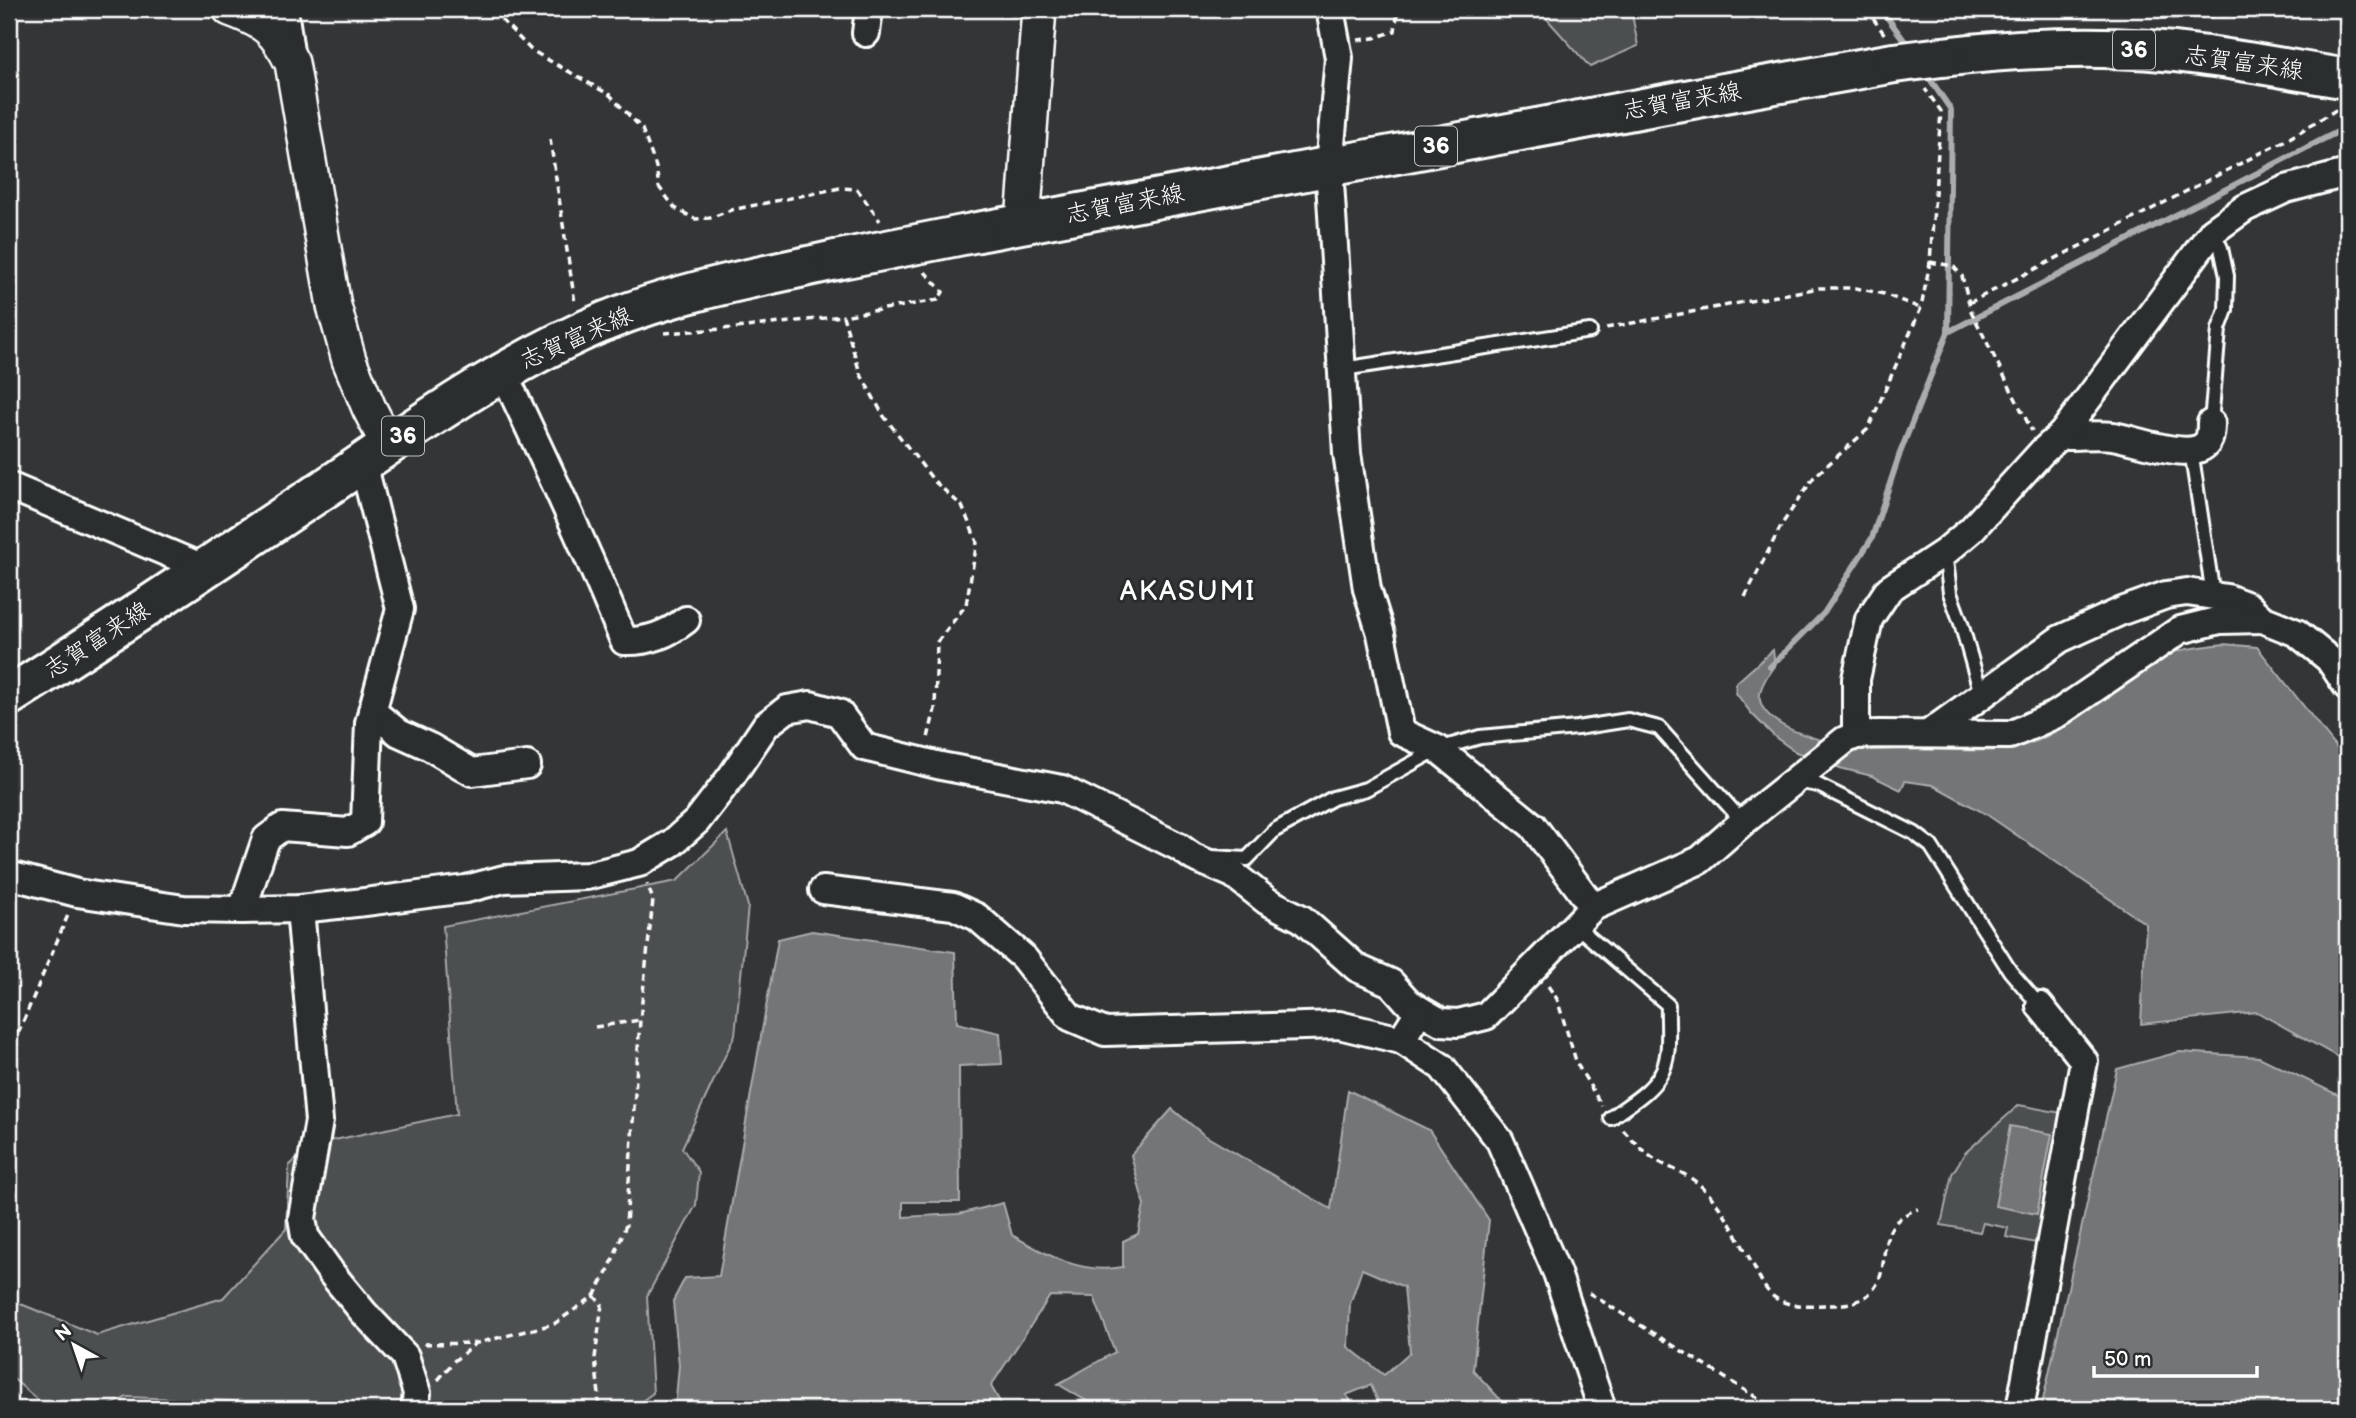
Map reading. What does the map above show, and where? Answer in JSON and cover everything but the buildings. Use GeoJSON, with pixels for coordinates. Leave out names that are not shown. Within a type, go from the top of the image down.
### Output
{"type":"FeatureCollection","features":[{"type":"Feature","properties":{"kind":"main road","name":"志賀富来線"},"geometry":{"type":"LineString","coordinates":[[9,696],[503,372],[581,332],[685,294],[836,260],[1023,223],[1911,60],[2010,49],[2115,49],[2197,54],[2340,85]]}},
{"type":"Feature","properties":{"kind":"street"},"geometry":{"type":"LineString","coordinates":[[230,9],[264,23],[281,41],[292,62]]}},
{"type":"Feature","properties":{"kind":"street"},"geometry":{"type":"LineString","coordinates":[[242,910],[266,839],[282,827],[348,832],[365,822],[369,723],[400,609],[369,408],[349,360],[334,306],[284,9]]}},
{"type":"Feature","properties":{"kind":"street"},"geometry":{"type":"LineString","coordinates":[[1023,223],[1039,9]]}},
{"type":"Feature","properties":{"kind":"street"},"geometry":{"type":"LineString","coordinates":[[1330,9],[1339,58],[1329,166],[1347,453],[1367,589],[1381,634],[1401,732],[1438,749],[1533,826],[1584,916]]}},
{"type":"Feature","properties":{"kind":"street"},"geometry":{"type":"LineString","coordinates":[[1851,737],[1856,679],[1869,619],[1889,589],[1945,552],[1971,530],[2042,452],[2062,434],[2213,231],[2245,208],[2286,189],[2347,173]]}},
{"type":"Feature","properties":{"kind":"street"},"geometry":{"type":"LineString","coordinates":[[503,372],[590,558],[624,641],[637,642],[670,633],[686,620]]}},
{"type":"Feature","properties":{"kind":"street"},"geometry":{"type":"LineString","coordinates":[[2062,434],[2112,436],[2167,450],[2191,450],[2202,447],[2209,441],[2211,423]]}},
{"type":"Feature","properties":{"kind":"street"},"geometry":{"type":"LineString","coordinates":[[9,486],[206,569]]}},
{"type":"Feature","properties":{"kind":"street"},"geometry":{"type":"LineString","coordinates":[[1928,734],[2060,639],[2122,611],[2166,595],[2188,592],[2213,595],[2248,606],[2262,619],[2297,634],[2329,659],[2347,686]]}},
{"type":"Feature","properties":{"kind":"street"},"geometry":{"type":"LineString","coordinates":[[9,875],[77,893],[184,909],[242,910],[299,909],[466,889],[504,879],[587,876],[639,863],[672,843],[697,821],[732,777],[766,724],[787,709],[810,705],[839,713],[864,747],[1062,789],[1180,847],[1193,857],[1233,874],[1267,901],[1302,919],[1357,968],[1391,983],[1420,1010],[1441,1022],[1458,1023],[1486,1016],[1584,916],[1700,860],[1743,822],[1851,737],[2010,735],[2057,714],[2180,630],[2220,620],[2262,619]]}},
{"type":"Feature","properties":{"kind":"street"},"geometry":{"type":"LineString","coordinates":[[372,711],[399,733],[430,747],[472,772],[527,765]]}},
{"type":"Feature","properties":{"kind":"street"},"geometry":{"type":"LineString","coordinates":[[823,890],[953,906],[977,917],[1023,957],[1070,1017],[1105,1032],[1339,1025],[1401,1040],[1441,1067],[1500,1141],[1557,1273],[1602,1409]]}},
{"type":"Feature","properties":{"kind":"street"},"geometry":{"type":"LineString","coordinates":[[299,909],[319,1121],[302,1218],[306,1236],[332,1275],[405,1356],[417,1393],[415,1409]]}},
{"type":"Feature","properties":{"kind":"street"},"geometry":{"type":"LineString","coordinates":[[2020,1409],[2084,1062],[2040,1006]]}},
{"type":"Feature","properties":{"kind":"street"},"geometry":{"type":"LineString","coordinates":[[1401,1040],[1420,1010]]}},
{"type":"Feature","properties":{"kind":"lane"},"geometry":{"type":"LineString","coordinates":[[2211,423],[2219,329],[2226,310],[2227,276],[2221,248],[2213,231]]}},
{"type":"Feature","properties":{"kind":"lane"},"geometry":{"type":"LineString","coordinates":[[1343,369],[1590,331]]}},
{"type":"Feature","properties":{"kind":"lane"},"geometry":{"type":"LineString","coordinates":[[2191,450],[2213,595]]}},
{"type":"Feature","properties":{"kind":"lane"},"geometry":{"type":"LineString","coordinates":[[1945,552],[1950,593],[1982,697]]}},
{"type":"Feature","properties":{"kind":"lane"},"geometry":{"type":"LineString","coordinates":[[1193,857],[1247,859],[1275,830],[1333,798],[1366,789],[1438,749],[1480,737],[1577,728],[1628,720],[1659,728],[1743,822]]}},
{"type":"Feature","properties":{"kind":"lane"},"geometry":{"type":"LineString","coordinates":[[1799,777],[1914,833],[1931,846],[2010,971],[2040,1006]]}},
{"type":"Feature","properties":{"kind":"lane"},"geometry":{"type":"LineString","coordinates":[[1584,916],[1668,1005],[1666,1061],[1661,1075],[1611,1118]]}},
{"type":"Feature","properties":{"kind":"path"},"geometry":{"type":"LineString","coordinates":[[495,9],[499,17],[531,50],[610,95],[642,129],[656,167],[659,187],[675,208],[695,219],[710,218],[731,210],[785,198],[840,188],[857,189],[888,230]]}},
{"type":"Feature","properties":{"kind":"path"},"geometry":{"type":"LineString","coordinates":[[1336,42],[1374,38],[1395,31],[1398,9]]}},
{"type":"Feature","properties":{"kind":"path"},"geometry":{"type":"LineString","coordinates":[[1745,597],[1782,524],[1814,477],[1868,429],[1921,308],[1930,262],[1941,111],[1911,60],[1866,9]]}},
{"type":"Feature","properties":{"kind":"path"},"geometry":{"type":"LineString","coordinates":[[2155,9],[2157,18],[2347,12]]}},
{"type":"Feature","properties":{"kind":"path"},"geometry":{"type":"LineString","coordinates":[[1969,303],[2288,139],[2338,108],[2340,85]]}},
{"type":"Feature","properties":{"kind":"path"},"geometry":{"type":"LineString","coordinates":[[550,139],[564,242],[581,332]]}},
{"type":"Feature","properties":{"kind":"path"},"geometry":{"type":"LineString","coordinates":[[1930,262],[1953,266],[1962,276],[1971,311],[2042,452]]}},
{"type":"Feature","properties":{"kind":"path"},"geometry":{"type":"LineString","coordinates":[[653,334],[843,316],[938,300],[943,292],[924,271]]}},
{"type":"Feature","properties":{"kind":"path"},"geometry":{"type":"LineString","coordinates":[[1590,331],[1819,288],[1856,288],[1884,294],[1921,308]]}},
{"type":"Feature","properties":{"kind":"path"},"geometry":{"type":"LineString","coordinates":[[843,316],[860,373],[883,415],[934,481],[962,506],[977,542],[966,605],[937,642],[935,709],[923,761]]}},
{"type":"Feature","properties":{"kind":"path"},"geometry":{"type":"LineString","coordinates":[[394,1345],[477,1343],[554,1324],[594,1296],[610,1266],[626,1224],[640,1020],[653,900],[639,863]]}},
{"type":"Feature","properties":{"kind":"path"},"geometry":{"type":"LineString","coordinates":[[9,1055],[77,893]]}},
{"type":"Feature","properties":{"kind":"path"},"geometry":{"type":"LineString","coordinates":[[1533,968],[1557,999],[1577,1064],[1611,1118],[1640,1149],[1657,1161],[1689,1176],[1703,1187],[1731,1226],[1765,1287],[1775,1298],[1791,1305],[1832,1305],[1855,1302],[1866,1297],[1878,1282],[1888,1236],[1894,1224],[1905,1213],[1918,1209]]}},
{"type":"Feature","properties":{"kind":"path"},"geometry":{"type":"LineString","coordinates":[[595,1027],[640,1020]]}},
{"type":"Feature","properties":{"kind":"path"},"geometry":{"type":"LineString","coordinates":[[1557,1273],[1775,1409]]}},
{"type":"Feature","properties":{"kind":"path"},"geometry":{"type":"LineString","coordinates":[[594,1296],[602,1304],[595,1359],[598,1409]]}},
{"type":"Feature","properties":{"kind":"path"},"geometry":{"type":"LineString","coordinates":[[415,1409],[455,1360],[477,1343]]}},
{"type":"Feature","properties":{"kind":"shaded area"},"geometry":{"type":"Polygon","coordinates":[[[1538,9],[1631,9],[1638,46],[1590,67],[1538,9]]]}},
{"type":"Feature","properties":{"kind":"shaded area"},"geometry":{"type":"Polygon","coordinates":[[[2223,644],[2257,647],[2347,761],[2347,1062],[2257,1012],[2141,1024],[2146,924],[1986,814],[1933,785],[1905,781],[1901,790],[1872,776],[1796,752],[1775,737],[1736,693],[1736,683],[1773,650],[1775,665],[1761,690],[1761,704],[1772,718],[1789,729],[1863,750],[2000,750],[2032,743],[2047,736],[2161,657],[2184,650],[2223,644]]]}},
{"type":"Feature","properties":{"kind":"shaded area"},"geometry":{"type":"Polygon","coordinates":[[[727,832],[748,906],[735,1035],[682,1148],[699,1172],[696,1205],[647,1296],[653,1393],[631,1409],[249,1409],[232,1401],[127,1397],[103,1409],[48,1409],[9,1375],[9,1297],[97,1335],[223,1298],[286,1229],[289,1166],[311,1145],[457,1114],[443,926],[677,881],[727,832]]]}},
{"type":"Feature","properties":{"kind":"shaded area"},"geometry":{"type":"Polygon","coordinates":[[[812,931],[955,952],[957,1023],[1000,1033],[1002,1064],[959,1066],[960,1202],[903,1202],[903,1217],[959,1214],[1003,1203],[1012,1235],[1038,1250],[1079,1266],[1108,1269],[1123,1267],[1123,1241],[1138,1234],[1144,1205],[1131,1155],[1172,1109],[1204,1135],[1331,1209],[1348,1090],[1429,1130],[1489,1220],[1473,1370],[1509,1409],[1381,1409],[1371,1385],[1346,1395],[1358,1409],[1100,1409],[1058,1384],[1115,1352],[1094,1297],[1050,1296],[991,1386],[1004,1409],[675,1409],[679,1365],[673,1301],[685,1278],[719,1276],[778,939],[812,931]],[[1362,1269],[1350,1304],[1348,1347],[1384,1375],[1410,1352],[1404,1287],[1362,1269]]]}},
{"type":"Feature","properties":{"kind":"shaded area"},"geometry":{"type":"Polygon","coordinates":[[[2179,1052],[2259,1057],[2346,1099],[2347,1097],[2347,1409],[2041,1409],[2117,1069],[2179,1052]]]}},
{"type":"Feature","properties":{"kind":"shaded area"},"geometry":{"type":"Polygon","coordinates":[[[2019,1105],[2067,1114],[2046,1245],[2006,1237],[2008,1228],[1983,1223],[1980,1232],[1941,1225],[1952,1174],[1965,1153],[2019,1105]]]}},
{"type":"Feature","properties":{"kind":"shaded area"},"geometry":{"type":"Polygon","coordinates":[[[2010,1126],[2052,1134],[2037,1214],[1995,1206],[2010,1126]]]}},
{"type":"Feature","properties":{"kind":"waterway"},"geometry":{"type":"LineString","coordinates":[[1881,9],[1909,47]]}},
{"type":"Feature","properties":{"kind":"waterway"},"geometry":{"type":"LineString","coordinates":[[1770,667],[1824,613],[1872,538],[1900,453],[1948,332],[1951,110],[1926,73]]}},
{"type":"Feature","properties":{"kind":"waterway"},"geometry":{"type":"LineString","coordinates":[[1948,332],[2347,127]]}},
{"type":"Feature","properties":{"kind":"district","name":"AKASUMI"},"geometry":{"type":"Point","coordinates":[1188,591]}}]}
